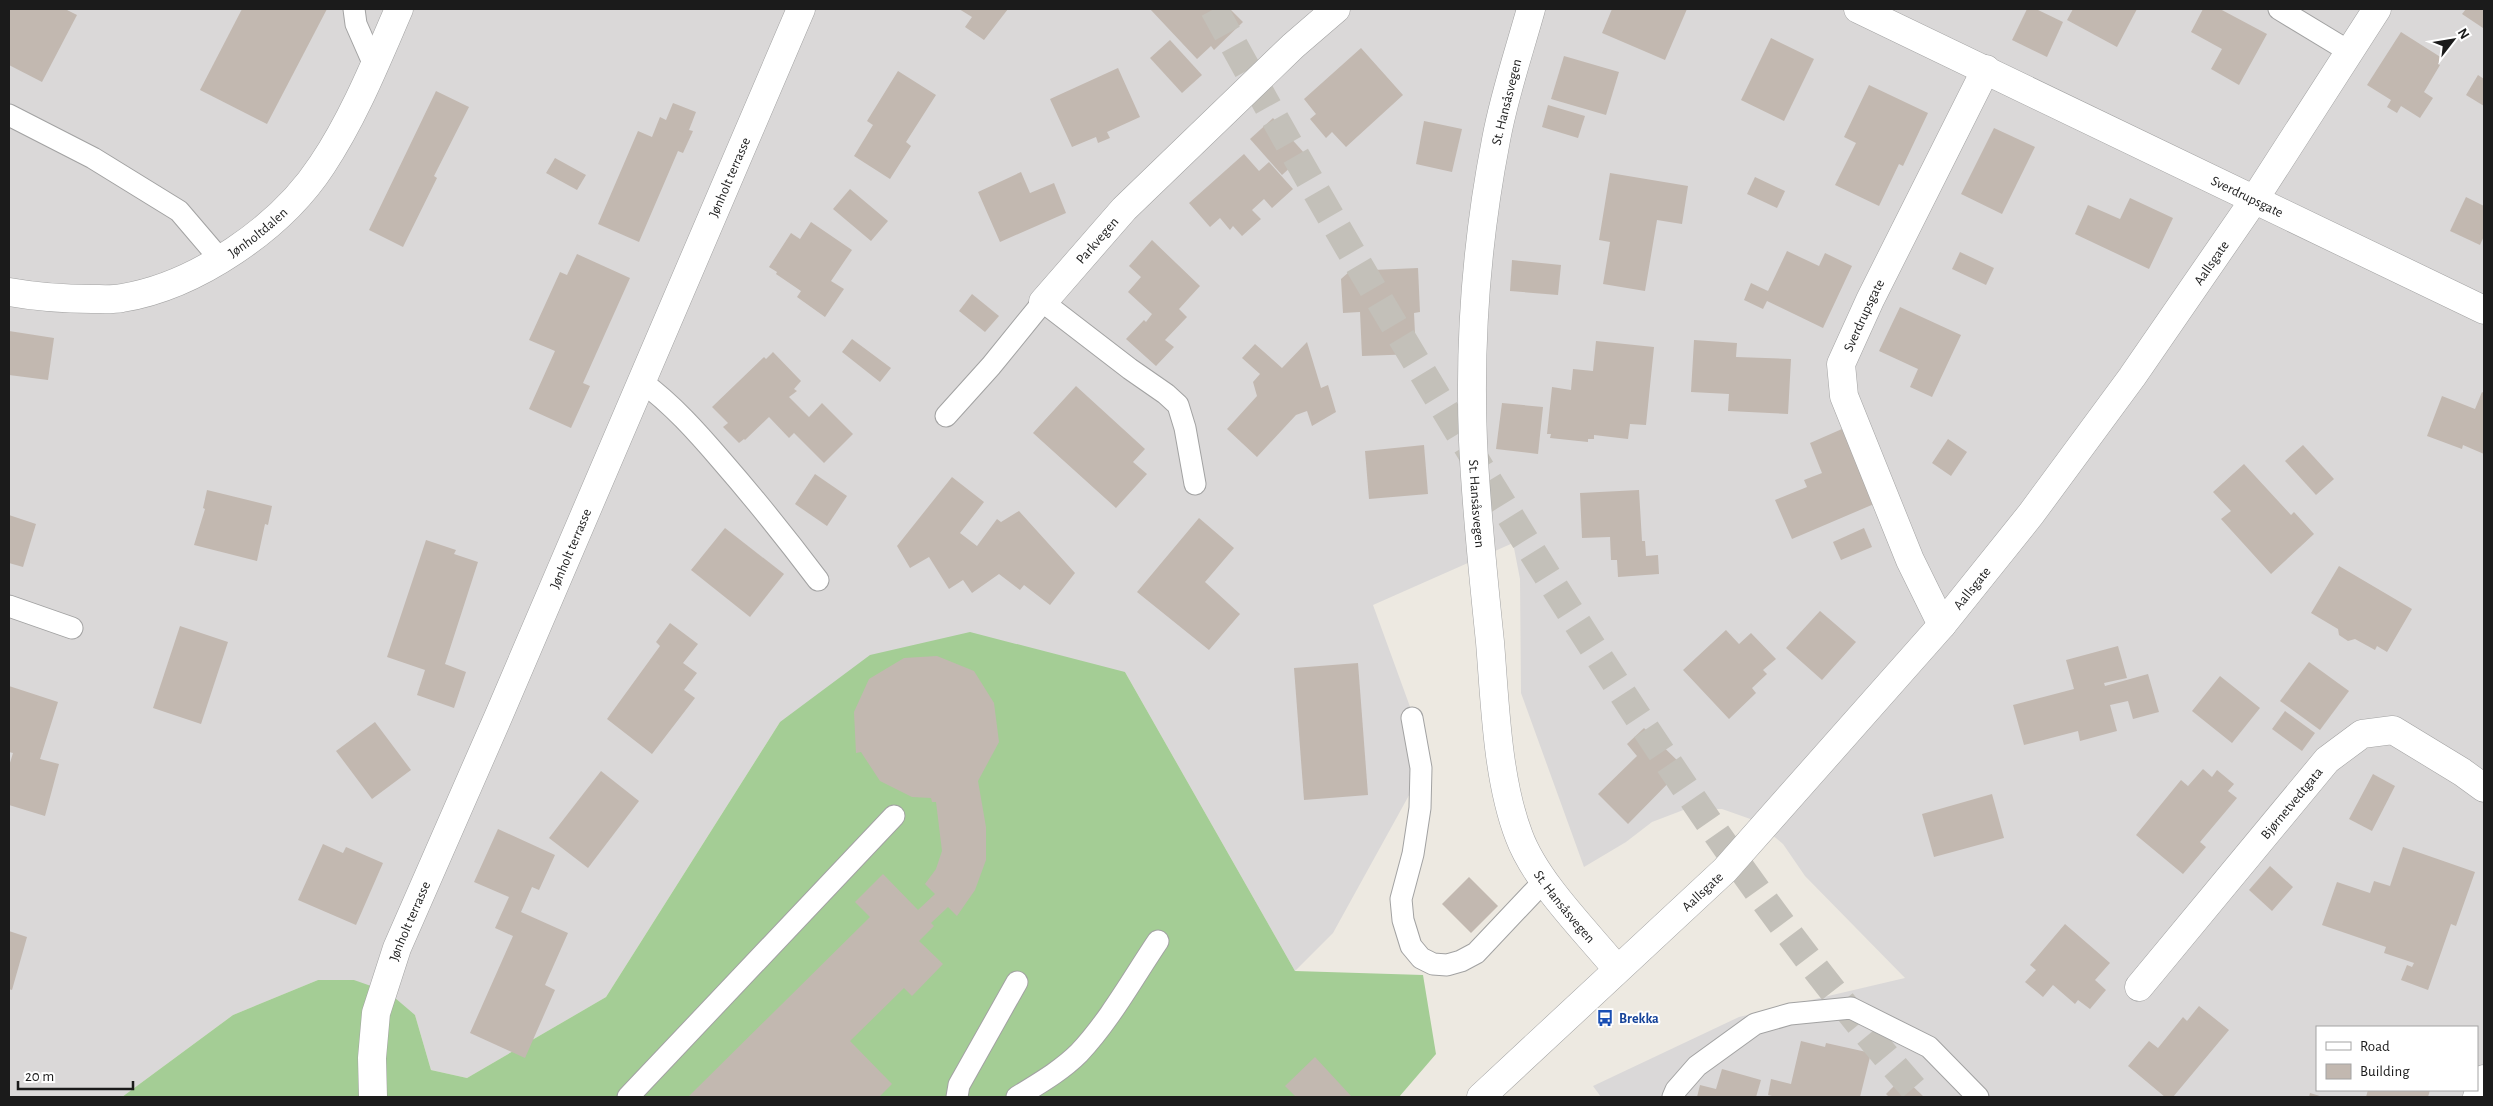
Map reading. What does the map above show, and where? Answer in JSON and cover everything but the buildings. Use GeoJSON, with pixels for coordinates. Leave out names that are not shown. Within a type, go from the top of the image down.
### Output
{"type":"FeatureCollection","features":[{"type":"Feature","properties":{"kind":"street","name":"Jønholtdalen"},"geometry":{"type":"LineString","coordinates":[[9,292],[45,298],[120,298],[153,291],[220,259],[274,220],[297,196],[321,166],[343,131],[399,9]]}},
{"type":"Feature","properties":{"kind":"street","name":"Jønholt terrasse"},"geometry":{"type":"LineString","coordinates":[[373,1097],[372,1058],[376,1013],[397,948],[801,9]]}},
{"type":"Feature","properties":{"kind":"street","name":"Parkvegen"},"geometry":{"type":"LineString","coordinates":[[1043,302],[1124,209],[1293,46],[1336,9]]}},
{"type":"Feature","properties":{"kind":"street","name":"St. Hansåsvegen"},"geometry":{"type":"LineString","coordinates":[[1531,9],[1496,139],[1484,214],[1473,363],[1473,441],[1498,728],[1509,804],[1519,838],[1544,881],[1617,969]]}},
{"type":"Feature","properties":{"kind":"street","name":"Sverdrupsgate"},"geometry":{"type":"LineString","coordinates":[[1858,9],[1986,68],[2254,200],[2484,310]]}},
{"type":"Feature","properties":{"kind":"street","name":"Aallsgate"},"geometry":{"type":"LineString","coordinates":[[1481,1097],[1724,870],[1942,625],[2032,514],[2120,394],[2254,200],[2377,9]]}},
{"type":"Feature","properties":{"kind":"street","name":"Sverdrupsgate"},"geometry":{"type":"LineString","coordinates":[[1942,625],[1910,560],[1844,396],[1841,364],[1870,300],[1986,68]]}},
{"type":"Feature","properties":{"kind":"street","name":"Bjørnetvedtgata"},"geometry":{"type":"LineString","coordinates":[[2139,987],[2327,760],[2362,734],[2393,730],[2462,772],[2484,788]]}},
{"type":"Feature","properties":{"kind":"street"},"geometry":{"type":"LineString","coordinates":[[2476,1097],[2484,1079]]}},
{"type":"Feature","properties":{"kind":"lane"},"geometry":{"type":"LineString","coordinates":[[354,9],[356,24],[374,65]]}},
{"type":"Feature","properties":{"kind":"lane"},"geometry":{"type":"LineString","coordinates":[[2279,9],[2350,52]]}},
{"type":"Feature","properties":{"kind":"lane"},"geometry":{"type":"LineString","coordinates":[[9,115],[93,158],[179,211],[220,259]]}},
{"type":"Feature","properties":{"kind":"lane"},"geometry":{"type":"LineString","coordinates":[[946,416],[991,366],[1043,302],[1178,405],[1185,428],[1195,484]]}},
{"type":"Feature","properties":{"kind":"lane"},"geometry":{"type":"LineString","coordinates":[[642,382],[665,398],[704,441],[765,510],[818,580]]}},
{"type":"Feature","properties":{"kind":"lane"},"geometry":{"type":"LineString","coordinates":[[9,606],[72,628]]}},
{"type":"Feature","properties":{"kind":"lane"},"geometry":{"type":"LineString","coordinates":[[1412,718],[1421,768],[1420,808],[1413,854],[1401,899],[1403,920],[1411,946],[1421,958],[1433,964],[1447,965],[1461,961],[1476,953],[1544,881]]}},
{"type":"Feature","properties":{"kind":"lane"},"geometry":{"type":"LineString","coordinates":[[628,1097],[894,816]]}},
{"type":"Feature","properties":{"kind":"lane"},"geometry":{"type":"LineString","coordinates":[[1016,1097],[1050,1077],[1078,1053],[1103,1024],[1158,941]]}},
{"type":"Feature","properties":{"kind":"lane"},"geometry":{"type":"LineString","coordinates":[[957,1097],[959,1085],[1017,982]]}},
{"type":"Feature","properties":{"kind":"lane"},"geometry":{"type":"LineString","coordinates":[[1673,1097],[1676,1090],[1696,1066],[1755,1024],[1790,1014],[1851,1008],[1928,1047],[1978,1097]]}},
{"type":"Feature","properties":{"kind":"shaded area"},"geometry":{"type":"Polygon","coordinates":[[[9,9],[2484,9],[2484,1097],[1601,1097],[1593,1086],[1739,1017],[1905,978],[1805,876],[1783,844],[1756,821],[1722,809],[1686,809],[1652,822],[1626,842],[1584,867],[1521,693],[1520,579],[1513,543],[1373,605],[1429,759],[1333,933],[1295,971],[1125,672],[780,722],[606,997],[467,1078],[431,1070],[415,1015],[354,980],[318,980],[233,1015],[122,1097],[9,1097],[9,9]]]}},
{"type":"Feature","properties":{"kind":"green space"},"geometry":{"type":"Polygon","coordinates":[[[970,632],[1125,672],[1295,971],[1423,975],[1436,1054],[1399,1097],[122,1097],[233,1015],[318,980],[354,980],[388,992],[415,1015],[431,1070],[467,1078],[606,997],[780,722],[870,655],[970,632]]]}},
{"type":"Feature","properties":{"kind":"tunnel"},"geometry":{"type":"LineString","coordinates":[[1214,9],[1292,149],[1454,425],[1627,700],[1672,769],[1767,904],[1816,970],[1921,1097]]}},
{"type":"Feature","properties":{"kind":"place","name":"Brekka"},"geometry":{"type":"Point","coordinates":[1605,1018]}}]}
